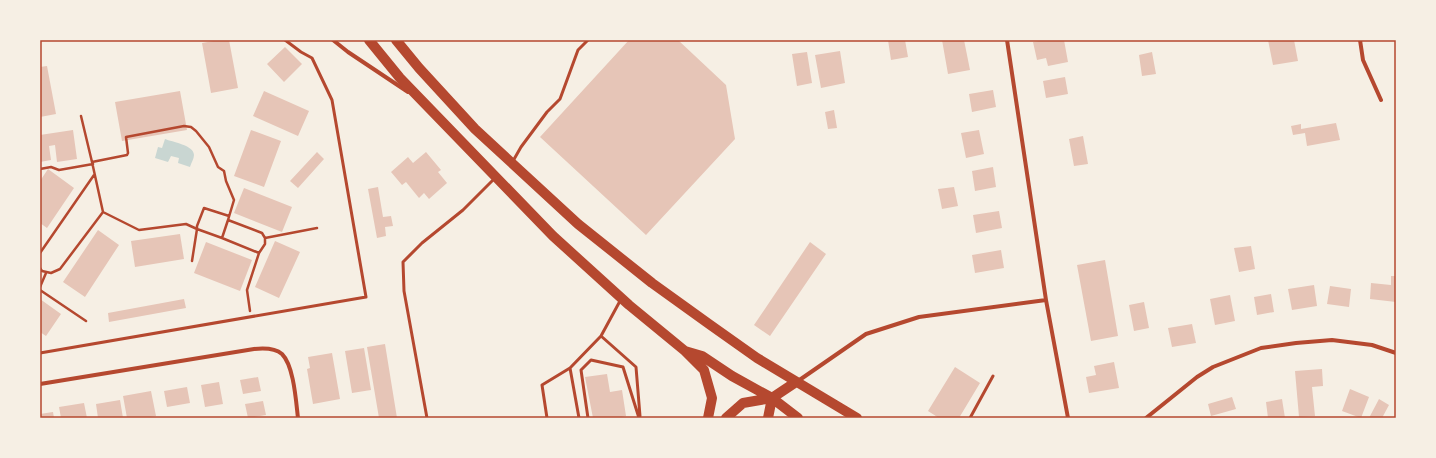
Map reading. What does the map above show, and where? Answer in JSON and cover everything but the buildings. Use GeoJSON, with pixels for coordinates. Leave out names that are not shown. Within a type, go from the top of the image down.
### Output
{"type":"FeatureCollection","features":[{"type":"Feature","properties":{"kind":"main road"},"geometry":{"type":"LineString","coordinates":[[369,40],[400,78],[553,236],[704,370],[712,398],[708,418]]}},
{"type":"Feature","properties":{"kind":"main road"},"geometry":{"type":"LineString","coordinates":[[396,40],[418,68],[476,129],[578,224],[652,283],[757,358],[857,418]]}},
{"type":"Feature","properties":{"kind":"main road"},"geometry":{"type":"LineString","coordinates":[[685,352],[702,356],[732,376],[772,398],[798,418]]}},
{"type":"Feature","properties":{"kind":"main road"},"geometry":{"type":"LineString","coordinates":[[726,418],[743,404],[772,398],[796,382]]}},
{"type":"Feature","properties":{"kind":"main road"},"geometry":{"type":"LineString","coordinates":[[768,418],[772,398]]}},
{"type":"Feature","properties":{"kind":"street"},"geometry":{"type":"LineString","coordinates":[[333,40],[348,52],[424,103]]}},
{"type":"Feature","properties":{"kind":"street"},"geometry":{"type":"LineString","coordinates":[[1007,40],[1046,300],[1068,418]]}},
{"type":"Feature","properties":{"kind":"street"},"geometry":{"type":"LineString","coordinates":[[1360,40],[1363,60],[1380,100]]}},
{"type":"Feature","properties":{"kind":"street"},"geometry":{"type":"LineString","coordinates":[[796,382],[866,334],[920,316],[1046,300]]}},
{"type":"Feature","properties":{"kind":"street"},"geometry":{"type":"LineString","coordinates":[[1146,418],[1197,377],[1213,367],[1261,348],[1332,340],[1372,345],[1396,353]]}},
{"type":"Feature","properties":{"kind":"street"},"geometry":{"type":"LineString","coordinates":[[40,384],[266,348],[282,354],[287,362],[291,372],[298,418]]}},
{"type":"Feature","properties":{"kind":"lane"},"geometry":{"type":"LineString","coordinates":[[40,353],[251,318],[366,296],[332,100],[312,58],[285,40]]}},
{"type":"Feature","properties":{"kind":"lane"},"geometry":{"type":"LineString","coordinates":[[512,163],[520,147],[546,112],[560,99],[578,50],[588,40]]}},
{"type":"Feature","properties":{"kind":"lane"},"geometry":{"type":"LineString","coordinates":[[428,418],[404,291],[403,262],[422,243],[463,210],[496,177]]}},
{"type":"Feature","properties":{"kind":"lane"},"geometry":{"type":"LineString","coordinates":[[547,418],[542,385],[570,368],[601,336],[622,298]]}},
{"type":"Feature","properties":{"kind":"lane"},"geometry":{"type":"LineString","coordinates":[[601,336],[636,367],[640,418]]}},
{"type":"Feature","properties":{"kind":"lane"},"geometry":{"type":"LineString","coordinates":[[588,418],[581,370],[591,360],[623,367],[640,418]]}},
{"type":"Feature","properties":{"kind":"lane"},"geometry":{"type":"LineString","coordinates":[[570,368],[579,418]]}},
{"type":"Feature","properties":{"kind":"lane"},"geometry":{"type":"LineString","coordinates":[[970,418],[993,376]]}},
{"type":"Feature","properties":{"kind":"path"},"geometry":{"type":"LineString","coordinates":[[40,268],[42,271],[54,273],[60,269],[102,212],[95,175],[80,116]]}},
{"type":"Feature","properties":{"kind":"path"},"geometry":{"type":"LineString","coordinates":[[40,169],[51,167],[59,170],[127,155],[126,137],[184,126],[191,127],[209,148],[218,167],[224,171],[226,181],[234,200],[222,238]]}},
{"type":"Feature","properties":{"kind":"path"},"geometry":{"type":"LineString","coordinates":[[40,253],[95,175]]}},
{"type":"Feature","properties":{"kind":"path"},"geometry":{"type":"LineString","coordinates":[[192,261],[197,226],[204,208],[229,216]]}},
{"type":"Feature","properties":{"kind":"path"},"geometry":{"type":"LineString","coordinates":[[102,212],[139,230],[186,224],[259,253]]}},
{"type":"Feature","properties":{"kind":"path"},"geometry":{"type":"LineString","coordinates":[[228,220],[262,233],[265,238],[265,244],[259,253],[247,290],[251,318]]}},
{"type":"Feature","properties":{"kind":"path"},"geometry":{"type":"LineString","coordinates":[[265,238],[317,228]]}},
{"type":"Feature","properties":{"kind":"path"},"geometry":{"type":"LineString","coordinates":[[46,272],[40,288],[86,321]]}},
{"type":"Feature","properties":{"kind":"shaded area"},"geometry":{"type":"Polygon","coordinates":[[[165,139],[187,146],[193,152],[194,156],[190,167],[178,163],[179,158],[171,156],[168,162],[155,158],[158,147],[162,148],[165,139]]]}}]}
